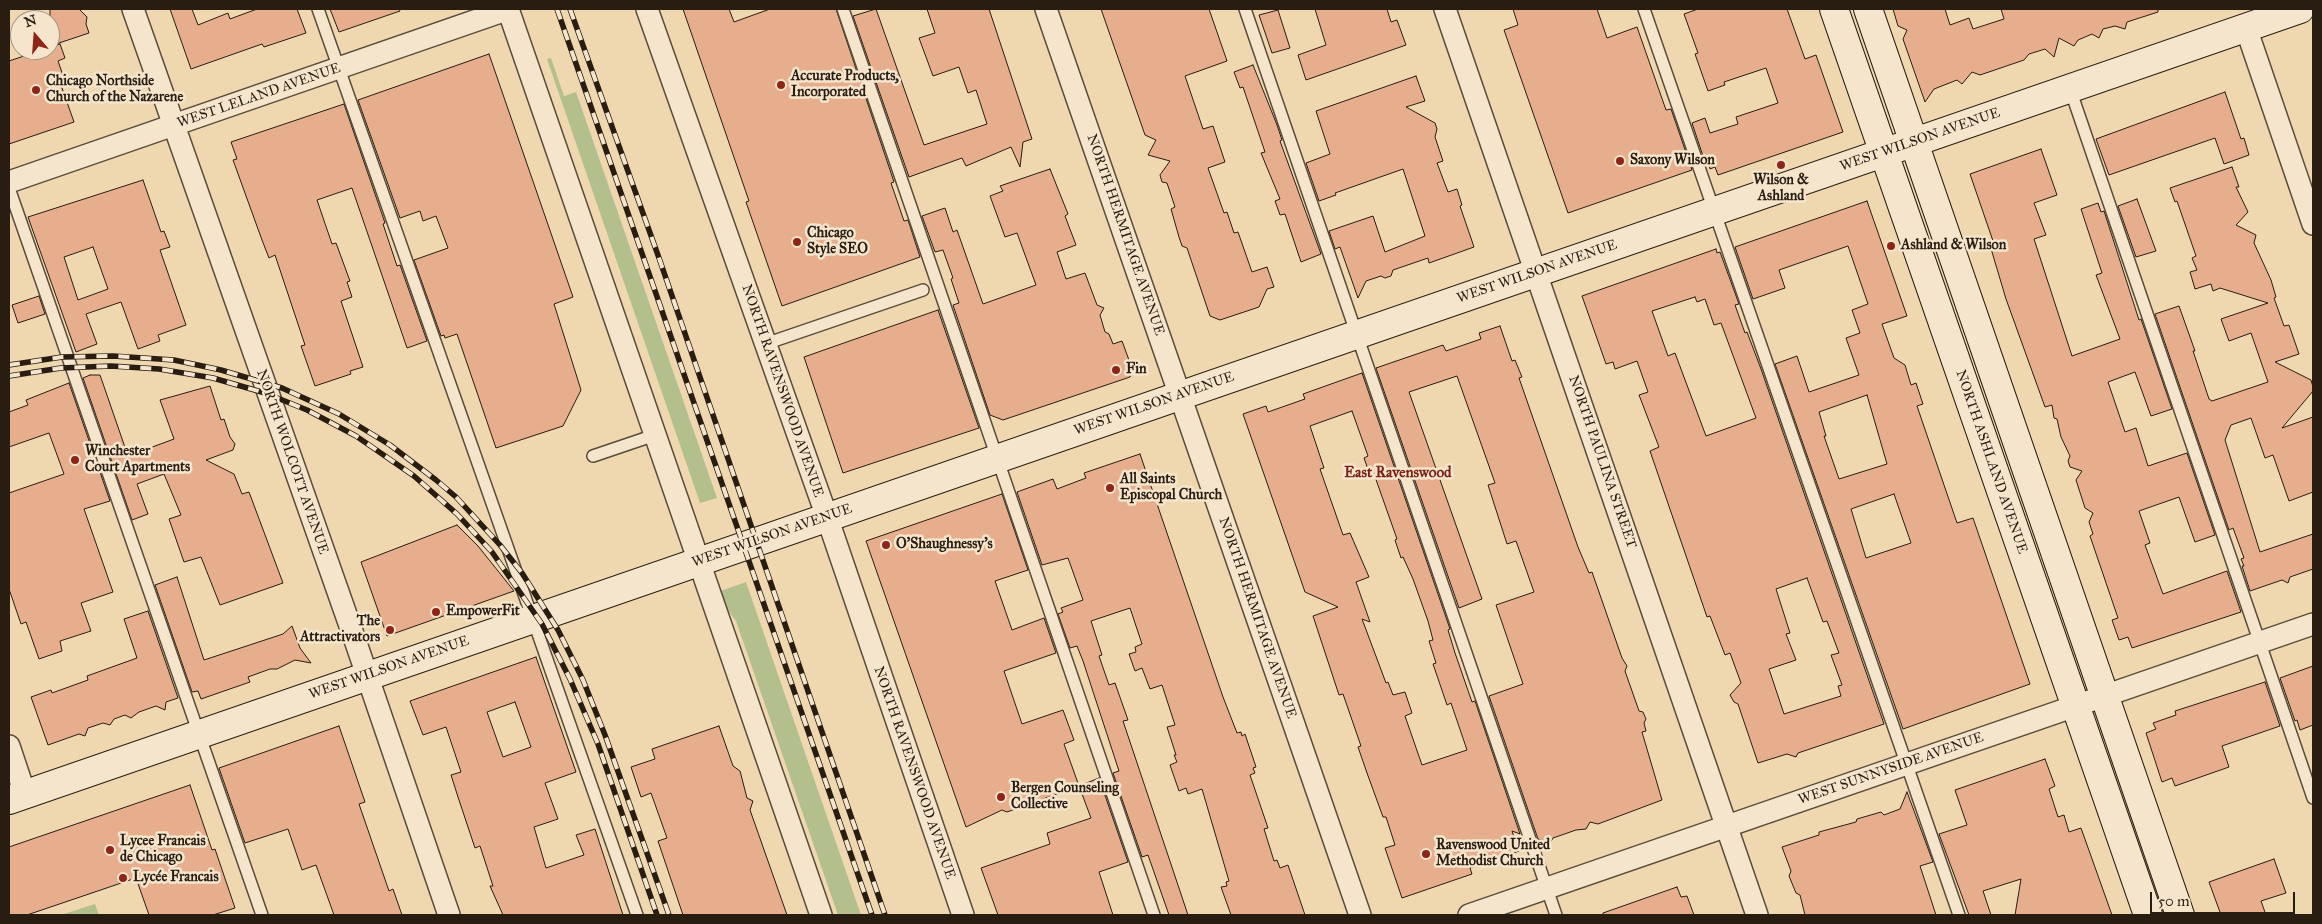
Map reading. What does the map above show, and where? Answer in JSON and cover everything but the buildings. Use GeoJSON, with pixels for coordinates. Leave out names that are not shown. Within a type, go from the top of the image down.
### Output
{"type":"FeatureCollection","features":[{"type":"Feature","properties":{"kind":"street","name":"NORTH WOLCOTT AVENUE"},"geometry":{"type":"LineString","coordinates":[[133,9],[449,915]]}},
{"type":"Feature","properties":{"kind":"street","name":"WEST LELAND AVENUE"},"geometry":{"type":"LineString","coordinates":[[9,182],[508,9]]}},
{"type":"Feature","properties":{"kind":"street"},"geometry":{"type":"LineString","coordinates":[[508,9],[821,915]]}},
{"type":"Feature","properties":{"kind":"street","name":"NORTH RAVENSWOOD AVENUE"},"geometry":{"type":"LineString","coordinates":[[647,9],[827,517],[963,915]]}},
{"type":"Feature","properties":{"kind":"street","name":"NORTH HERMITAGE AVENUE"},"geometry":{"type":"LineString","coordinates":[[1046,9],[1360,915]]}},
{"type":"Feature","properties":{"kind":"street","name":"NORTH PAULINA STREET"},"geometry":{"type":"LineString","coordinates":[[1445,9],[1758,915]]}},
{"type":"Feature","properties":{"kind":"street","name":"NORTH ASHLAND AVENUE"},"geometry":{"type":"LineString","coordinates":[[1834,9],[2148,915]]}},
{"type":"Feature","properties":{"kind":"street"},"geometry":{"type":"LineString","coordinates":[[1868,9],[2180,915]]}},
{"type":"Feature","properties":{"kind":"street","name":"WEST WILSON AVENUE"},"geometry":{"type":"LineString","coordinates":[[17,797],[2300,9]]}},
{"type":"Feature","properties":{"kind":"street"},"geometry":{"type":"LineString","coordinates":[[2246,28],[2313,224]]}},
{"type":"Feature","properties":{"kind":"street","name":"WEST SUNNYSIDE AVENUE"},"geometry":{"type":"LineString","coordinates":[[1469,915],[2313,624]]}},
{"type":"Feature","properties":{"kind":"street"},"geometry":{"type":"LineString","coordinates":[[9,746],[17,797]]}},
{"type":"Feature","properties":{"kind":"lane"},"geometry":{"type":"LineString","coordinates":[[318,9],[637,915]]}},
{"type":"Feature","properties":{"kind":"lane"},"geometry":{"type":"LineString","coordinates":[[844,9],[1154,915]]}},
{"type":"Feature","properties":{"kind":"lane"},"geometry":{"type":"LineString","coordinates":[[1245,9],[1556,915]]}},
{"type":"Feature","properties":{"kind":"lane"},"geometry":{"type":"LineString","coordinates":[[1644,9],[1960,915]]}},
{"type":"Feature","properties":{"kind":"lane"},"geometry":{"type":"LineString","coordinates":[[2070,89],[2313,798]]}},
{"type":"Feature","properties":{"kind":"lane"},"geometry":{"type":"LineString","coordinates":[[9,188],[262,915]]}},
{"type":"Feature","properties":{"kind":"lane"},"geometry":{"type":"LineString","coordinates":[[765,344],[923,290]]}},
{"type":"Feature","properties":{"kind":"lane"},"geometry":{"type":"LineString","coordinates":[[592,456],[655,435]]}},
{"type":"Feature","properties":{"kind":"green space"},"geometry":{"type":"Polygon","coordinates":[[[551,58],[564,96],[576,92],[717,498],[700,503],[547,59],[551,58]]]}},
{"type":"Feature","properties":{"kind":"green space"},"geometry":{"type":"Polygon","coordinates":[[[746,582],[861,915],[838,915],[736,621],[715,593],[746,582]]]}},
{"type":"Feature","properties":{"kind":"green space"},"geometry":{"type":"Polygon","coordinates":[[[95,904],[99,915],[61,915],[95,904]]]}},
{"type":"Feature","properties":{"kind":"railway"},"geometry":{"type":"LineString","coordinates":[[557,9],[872,915]]}},
{"type":"Feature","properties":{"kind":"railway"},"geometry":{"type":"LineString","coordinates":[[570,9],[659,258],[885,915]]}},
{"type":"Feature","properties":{"kind":"railway"},"geometry":{"type":"LineString","coordinates":[[9,365],[62,357],[113,356],[174,360],[221,370],[282,388],[339,414],[390,445],[436,480],[456,497],[500,545],[522,573],[558,630],[583,680],[605,735],[669,915]]}},
{"type":"Feature","properties":{"kind":"railway"},"geometry":{"type":"LineString","coordinates":[[9,376],[61,368],[111,366],[159,369],[213,378],[265,393],[307,410],[356,436],[414,476],[457,514],[492,552],[542,624],[570,679],[598,744],[657,915]]}},
{"type":"Feature","properties":{"kind":"place","name":"Accurate Products, Incorporated"},"geometry":{"type":"Point","coordinates":[781,85]}},
{"type":"Feature","properties":{"kind":"place","name":"Chicago Northside Church of the Nazarene"},"geometry":{"type":"Point","coordinates":[36,90]}},
{"type":"Feature","properties":{"kind":"place","name":"Saxony Wilson"},"geometry":{"type":"Point","coordinates":[1620,161]}},
{"type":"Feature","properties":{"kind":"place","name":"Wilson & Ashland"},"geometry":{"type":"Point","coordinates":[1781,165]}},
{"type":"Feature","properties":{"kind":"place","name":"Chicago Style SEO"},"geometry":{"type":"Point","coordinates":[797,242]}},
{"type":"Feature","properties":{"kind":"place","name":"Ashland & Wilson"},"geometry":{"type":"Point","coordinates":[1891,246]}},
{"type":"Feature","properties":{"kind":"place","name":"Fin"},"geometry":{"type":"Point","coordinates":[1116,370]}},
{"type":"Feature","properties":{"kind":"place","name":"Winchester Court Apartments"},"geometry":{"type":"Point","coordinates":[75,460]}},
{"type":"Feature","properties":{"kind":"place","name":"All Saints Episcopal Church"},"geometry":{"type":"Point","coordinates":[1110,488]}},
{"type":"Feature","properties":{"kind":"place","name":"O'Shaughnessy's"},"geometry":{"type":"Point","coordinates":[886,545]}},
{"type":"Feature","properties":{"kind":"place","name":"EmpowerFit"},"geometry":{"type":"Point","coordinates":[436,612]}},
{"type":"Feature","properties":{"kind":"place","name":"The Attractivators"},"geometry":{"type":"Point","coordinates":[390,630]}},
{"type":"Feature","properties":{"kind":"place","name":"Bergen Counseling Collective"},"geometry":{"type":"Point","coordinates":[1001,797]}},
{"type":"Feature","properties":{"kind":"place","name":"Lycee Francais de Chicago"},"geometry":{"type":"Point","coordinates":[110,850]}},
{"type":"Feature","properties":{"kind":"place","name":"Ravenswood United Methodist Church"},"geometry":{"type":"Point","coordinates":[1426,854]}},
{"type":"Feature","properties":{"kind":"place","name":"Lycée Francais"},"geometry":{"type":"Point","coordinates":[123,878]}},
{"type":"Feature","properties":{"kind":"district","name":"East Ravenswood"},"geometry":{"type":"Point","coordinates":[1398,473]}}]}
